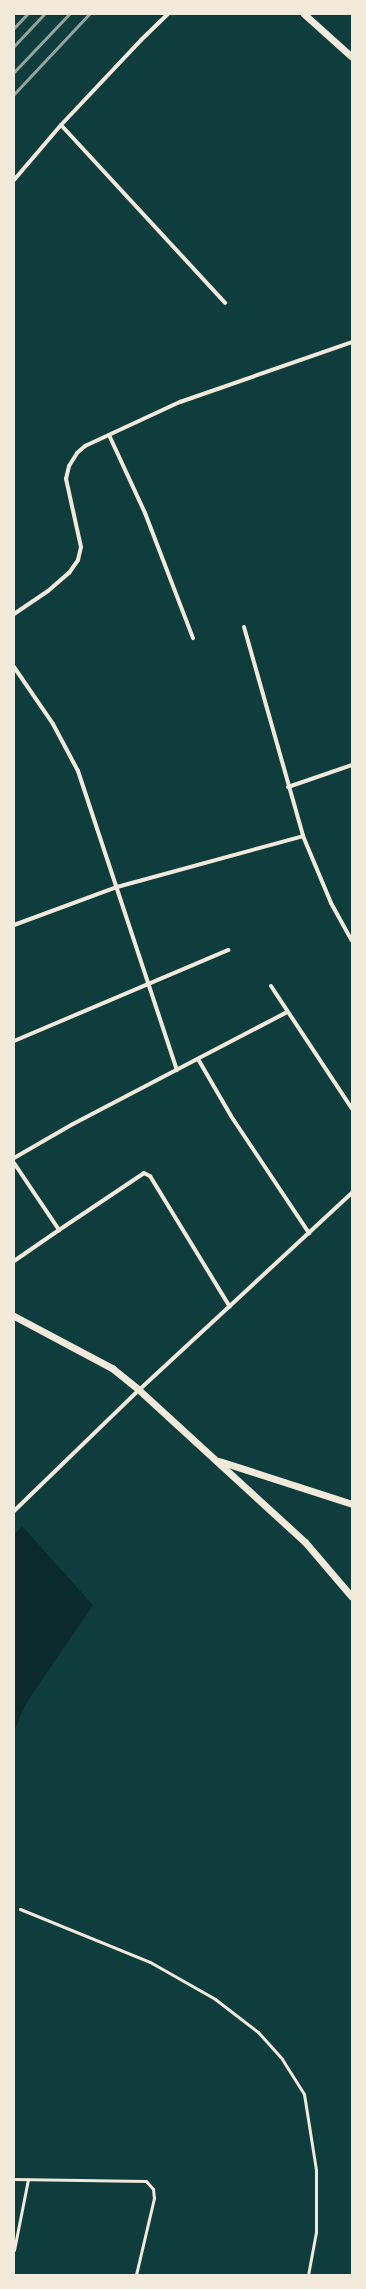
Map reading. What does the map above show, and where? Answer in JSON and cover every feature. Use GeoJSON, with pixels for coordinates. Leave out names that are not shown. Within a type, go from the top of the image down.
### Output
{"type":"FeatureCollection","features":[{"type":"Feature","properties":{"kind":"street"},"geometry":{"type":"LineString","coordinates":[[14,180],[61,125],[141,40],[168,14]]}},
{"type":"Feature","properties":{"kind":"street"},"geometry":{"type":"LineString","coordinates":[[304,14],[352,57]]}},
{"type":"Feature","properties":{"kind":"street"},"geometry":{"type":"LineString","coordinates":[[61,125],[225,303]]}},
{"type":"Feature","properties":{"kind":"street"},"geometry":{"type":"LineString","coordinates":[[14,614],[48,591],[69,573],[78,560],[81,548],[67,486],[69,466],[81,450],[109,435],[180,402],[352,342]]}},
{"type":"Feature","properties":{"kind":"street"},"geometry":{"type":"LineString","coordinates":[[109,435],[145,513],[194,638]]}},
{"type":"Feature","properties":{"kind":"street"},"geometry":{"type":"LineString","coordinates":[[244,627],[303,836],[331,903],[352,941]]}},
{"type":"Feature","properties":{"kind":"street"},"geometry":{"type":"LineString","coordinates":[[14,667],[53,724],[78,771],[177,1070]]}},
{"type":"Feature","properties":{"kind":"street"},"geometry":{"type":"LineString","coordinates":[[288,787],[352,765]]}},
{"type":"Feature","properties":{"kind":"street"},"geometry":{"type":"LineString","coordinates":[[14,925],[117,887],[303,836]]}},
{"type":"Feature","properties":{"kind":"street"},"geometry":{"type":"LineString","coordinates":[[14,1041],[149,982],[228,950]]}},
{"type":"Feature","properties":{"kind":"street"},"geometry":{"type":"LineString","coordinates":[[271,986],[352,1109]]}},
{"type":"Feature","properties":{"kind":"street"},"geometry":{"type":"LineString","coordinates":[[14,1158],[73,1124],[287,1012]]}},
{"type":"Feature","properties":{"kind":"street"},"geometry":{"type":"LineString","coordinates":[[198,1059],[231,1116],[309,1233]]}},
{"type":"Feature","properties":{"kind":"street"},"geometry":{"type":"LineString","coordinates":[[14,1163],[59,1230]]}},
{"type":"Feature","properties":{"kind":"street"},"geometry":{"type":"LineString","coordinates":[[14,1261],[144,1173],[150,1176],[230,1307]]}},
{"type":"Feature","properties":{"kind":"street"},"geometry":{"type":"LineString","coordinates":[[14,1511],[139,1390],[352,1194]]}},
{"type":"Feature","properties":{"kind":"street"},"geometry":{"type":"LineString","coordinates":[[14,1316],[112,1368],[139,1390],[305,1542],[352,1597]]}},
{"type":"Feature","properties":{"kind":"street"},"geometry":{"type":"LineString","coordinates":[[217,1460],[352,1504]]}},
{"type":"Feature","properties":{"kind":"lane"},"geometry":{"type":"LineString","coordinates":[[20,1909],[150,1962],[215,1999],[258,2032],[282,2059],[304,2094],[316,2170],[316,2232],[308,2275]]}},
{"type":"Feature","properties":{"kind":"lane"},"geometry":{"type":"LineString","coordinates":[[14,2179],[146,2181],[151,2186],[154,2198],[136,2275]]}},
{"type":"Feature","properties":{"kind":"lane"},"geometry":{"type":"LineString","coordinates":[[14,2250],[28,2179]]}},
{"type":"Feature","properties":{"kind":"water"},"geometry":{"type":"Polygon","coordinates":[[[22,1526],[93,1605],[25,1705],[14,1732],[14,1535],[22,1526]]]}},
{"type":"Feature","properties":{"kind":"railway"},"geometry":{"type":"LineString","coordinates":[[14,28],[27,14]]}},
{"type":"Feature","properties":{"kind":"railway"},"geometry":{"type":"LineString","coordinates":[[14,46],[44,14]]}},
{"type":"Feature","properties":{"kind":"railway"},"geometry":{"type":"LineString","coordinates":[[14,72],[69,14]]}},
{"type":"Feature","properties":{"kind":"railway"},"geometry":{"type":"LineString","coordinates":[[14,94],[89,14]]}}]}
